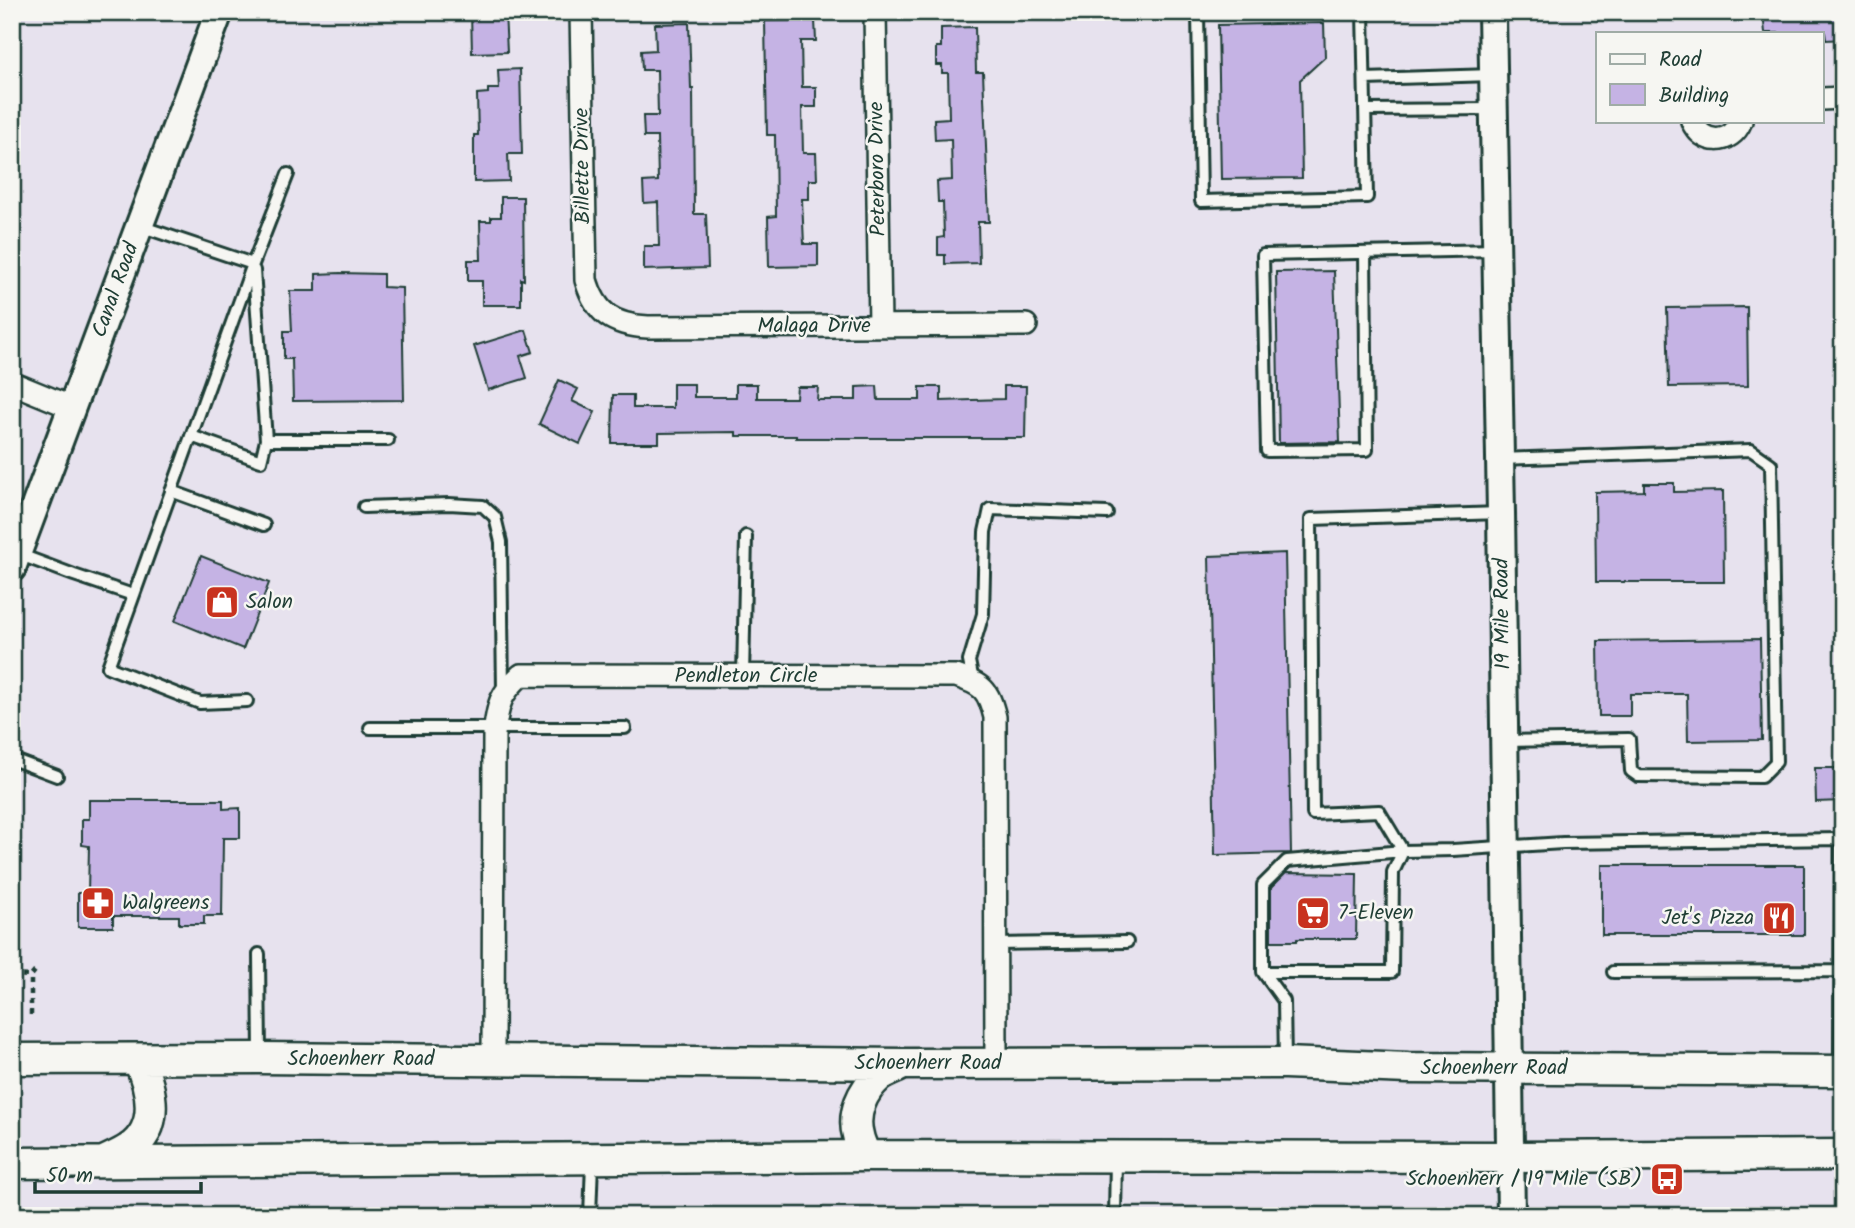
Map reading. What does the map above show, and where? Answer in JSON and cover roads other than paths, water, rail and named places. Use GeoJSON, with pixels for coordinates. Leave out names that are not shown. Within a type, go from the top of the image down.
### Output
{"type":"FeatureCollection","features":[{"type":"Feature","properties":{"kind":"main road","name":"Schoenherr Road"},"geometry":{"type":"LineString","coordinates":[[12,1059],[260,1058],[903,1064],[1285,1063],[1408,1068],[1842,1071]]}},
{"type":"Feature","properties":{"kind":"main road"},"geometry":{"type":"LineString","coordinates":[[104,1162],[129,1149],[141,1139],[148,1125],[152,1109],[150,1090],[138,1059]]}},
{"type":"Feature","properties":{"kind":"main road"},"geometry":{"type":"LineString","coordinates":[[866,1156],[856,1121],[859,1104],[867,1088],[881,1075],[903,1064]]}},
{"type":"Feature","properties":{"kind":"main road"},"geometry":{"type":"LineString","coordinates":[[12,1163],[866,1156],[1843,1155]]}},
{"type":"Feature","properties":{"kind":"street","name":"Canal Road"},"geometry":{"type":"LineString","coordinates":[[15,561],[219,12]]}},
{"type":"Feature","properties":{"kind":"street","name":"Billette Drive"},"geometry":{"type":"LineString","coordinates":[[581,12],[584,266],[590,295],[605,313]]}},
{"type":"Feature","properties":{"kind":"street","name":"Peterboro Drive"},"geometry":{"type":"LineString","coordinates":[[875,12],[880,326]]}},
{"type":"Feature","properties":{"kind":"street","name":"19 Mile Road"},"geometry":{"type":"LineString","coordinates":[[1492,12],[1511,1216]]}},
{"type":"Feature","properties":{"kind":"street"},"geometry":{"type":"LineString","coordinates":[[1824,99],[1843,98]]}},
{"type":"Feature","properties":{"kind":"street"},"geometry":{"type":"LineString","coordinates":[[1692,122],[1695,129],[1710,139],[1728,137],[1742,122]]}},
{"type":"Feature","properties":{"kind":"street","name":"Malaga Drive"},"geometry":{"type":"LineString","coordinates":[[605,313],[622,324],[634,326],[1026,325]]}},
{"type":"Feature","properties":{"kind":"street"},"geometry":{"type":"LineString","coordinates":[[12,383],[73,408]]}},
{"type":"Feature","properties":{"kind":"street","name":"Pendleton Circle"},"geometry":{"type":"LineString","coordinates":[[503,695],[506,688],[521,675],[956,676],[973,681]]}},
{"type":"Feature","properties":{"kind":"street"},"geometry":{"type":"LineString","coordinates":[[973,681],[977,682],[990,698],[995,717],[996,1064]]}},
{"type":"Feature","properties":{"kind":"street"},"geometry":{"type":"LineString","coordinates":[[493,1060],[495,727],[497,710],[503,695]]}},
{"type":"Feature","properties":{"kind":"lane"},"geometry":{"type":"LineString","coordinates":[[1198,12],[1201,201],[1367,197],[1363,12]]}},
{"type":"Feature","properties":{"kind":"lane"},"geometry":{"type":"LineString","coordinates":[[1365,79],[1493,75]]}},
{"type":"Feature","properties":{"kind":"lane"},"geometry":{"type":"LineString","coordinates":[[1365,110],[1494,109]]}},
{"type":"Feature","properties":{"kind":"lane"},"geometry":{"type":"LineString","coordinates":[[247,701],[200,703],[108,667],[288,174]]}},
{"type":"Feature","properties":{"kind":"lane"},"geometry":{"type":"LineString","coordinates":[[140,226],[253,264]]}},
{"type":"Feature","properties":{"kind":"lane"},"geometry":{"type":"LineString","coordinates":[[1364,253],[1367,450],[1267,451],[1263,255],[1496,250]]}},
{"type":"Feature","properties":{"kind":"lane"},"geometry":{"type":"LineString","coordinates":[[191,436],[261,461],[266,440],[253,264]]}},
{"type":"Feature","properties":{"kind":"lane"},"geometry":{"type":"LineString","coordinates":[[266,440],[388,440]]}},
{"type":"Feature","properties":{"kind":"lane"},"geometry":{"type":"LineString","coordinates":[[1500,459],[1751,450],[1771,464],[1776,762],[1761,777],[1638,776],[1631,771],[1629,739],[1504,741]]}},
{"type":"Feature","properties":{"kind":"lane"},"geometry":{"type":"LineString","coordinates":[[171,491],[264,525]]}},
{"type":"Feature","properties":{"kind":"lane"},"geometry":{"type":"LineString","coordinates":[[364,507],[449,504],[483,506],[495,517],[501,542],[503,695]]}},
{"type":"Feature","properties":{"kind":"lane"},"geometry":{"type":"LineString","coordinates":[[973,681],[969,661],[983,614],[985,532],[989,509],[1107,513]]}},
{"type":"Feature","properties":{"kind":"lane"},"geometry":{"type":"LineString","coordinates":[[1403,851],[1379,811],[1313,814],[1311,519],[1502,513]]}},
{"type":"Feature","properties":{"kind":"lane"},"geometry":{"type":"LineString","coordinates":[[743,676],[746,536]]}},
{"type":"Feature","properties":{"kind":"lane"},"geometry":{"type":"LineString","coordinates":[[15,561],[133,595]]}},
{"type":"Feature","properties":{"kind":"lane"},"geometry":{"type":"LineString","coordinates":[[370,728],[625,727]]}},
{"type":"Feature","properties":{"kind":"lane"},"geometry":{"type":"LineString","coordinates":[[12,759],[57,776]]}},
{"type":"Feature","properties":{"kind":"lane"},"geometry":{"type":"LineString","coordinates":[[1285,1063],[1284,1001],[1263,972],[1263,885],[1287,861],[1506,846],[1842,839],[1842,1071]]}},
{"type":"Feature","properties":{"kind":"lane"},"geometry":{"type":"LineString","coordinates":[[1263,972],[1392,972],[1393,872],[1403,851]]}},
{"type":"Feature","properties":{"kind":"lane"},"geometry":{"type":"LineString","coordinates":[[997,944],[1127,942]]}},
{"type":"Feature","properties":{"kind":"lane"},"geometry":{"type":"LineString","coordinates":[[260,954],[260,1058]]}},
{"type":"Feature","properties":{"kind":"lane"},"geometry":{"type":"LineString","coordinates":[[1613,972],[1841,971]]}},
{"type":"Feature","properties":{"kind":"lane"},"geometry":{"type":"LineString","coordinates":[[1115,1216],[1116,1156]]}},
{"type":"Feature","properties":{"kind":"lane"},"geometry":{"type":"LineString","coordinates":[[590,1216],[592,1159]]}},
{"type":"Feature","properties":{"kind":"place","name":"Salon"},"geometry":{"type":"Point","coordinates":[222,602]}},
{"type":"Feature","properties":{"kind":"place","name":"Walgreens"},"geometry":{"type":"Point","coordinates":[98,903]}},
{"type":"Feature","properties":{"kind":"place","name":"7-Eleven"},"geometry":{"type":"Point","coordinates":[1313,913]}},
{"type":"Feature","properties":{"kind":"place","name":"Jet's Pizza"},"geometry":{"type":"Point","coordinates":[1779,918]}},
{"type":"Feature","properties":{"kind":"place","name":"Schoenherr / 19 Mile (SB)"},"geometry":{"type":"Point","coordinates":[1667,1179]}}]}
